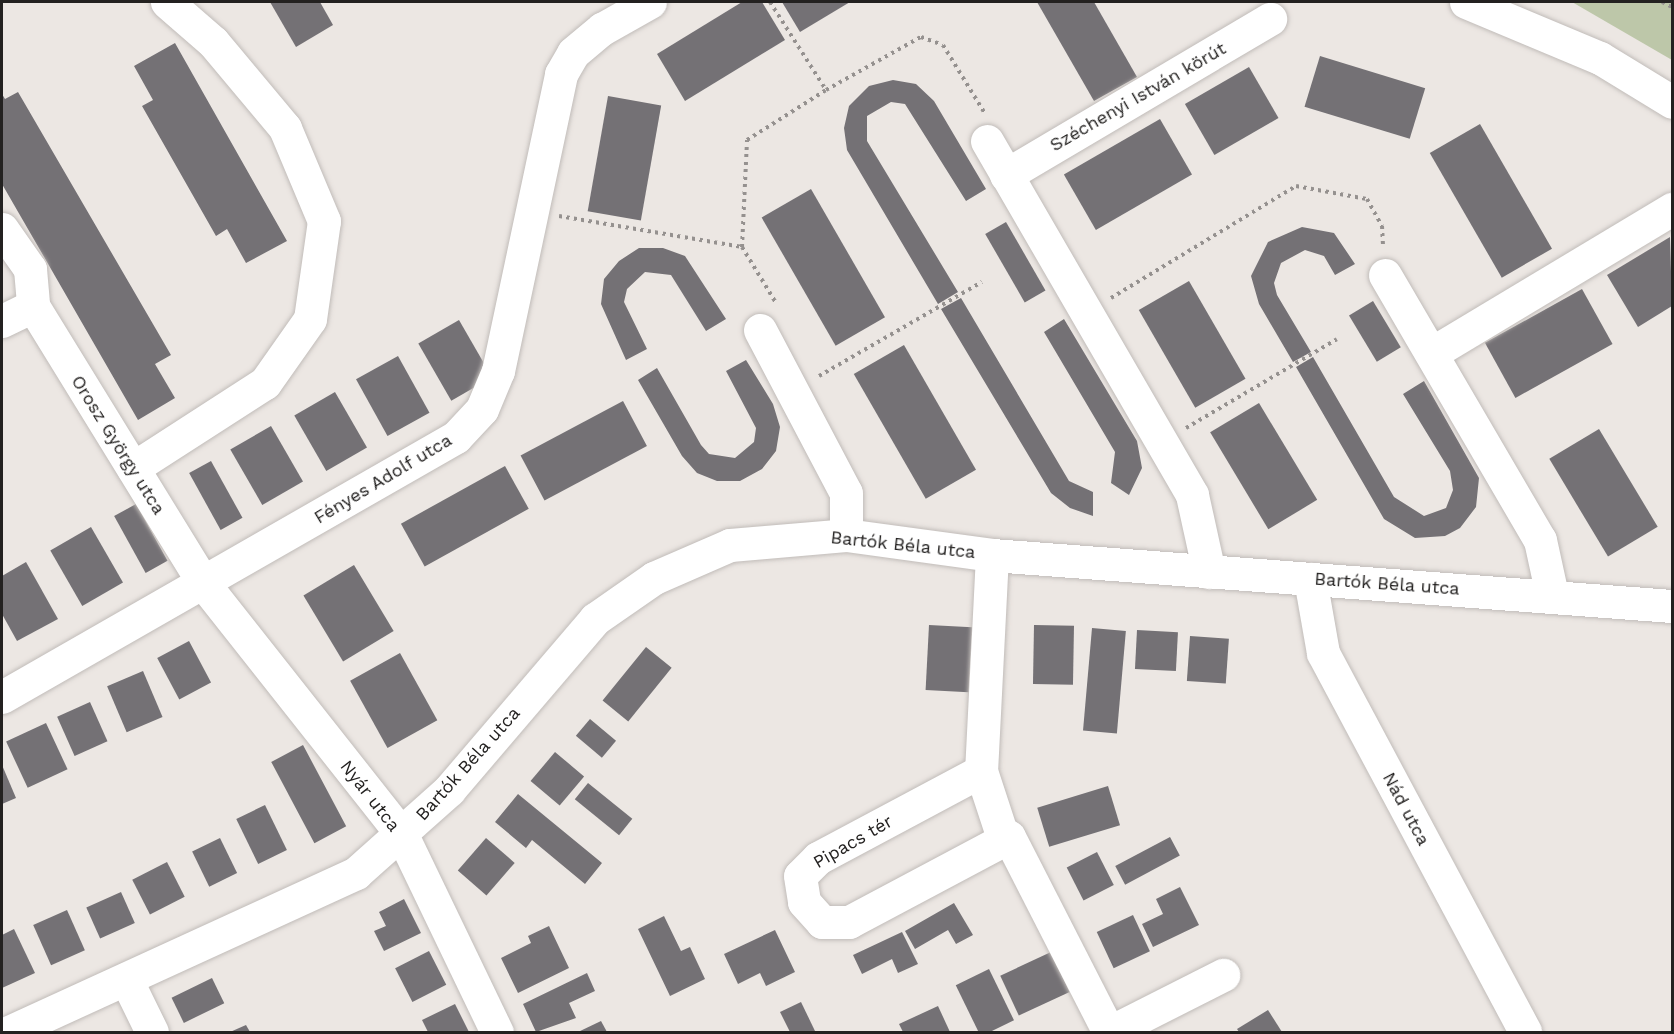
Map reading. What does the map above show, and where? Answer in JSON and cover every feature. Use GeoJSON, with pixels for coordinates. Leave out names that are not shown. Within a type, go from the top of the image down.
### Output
{"type":"FeatureCollection","features":[{"type":"Feature","properties":{"kind":"street"},"geometry":{"type":"LineString","coordinates":[[133,468],[265,383],[310,319],[324,221],[285,128],[213,42],[167,2]]}},
{"type":"Feature","properties":{"kind":"street","name":"Fényes Adolf utca"},"geometry":{"type":"LineString","coordinates":[[2,697],[204,584],[456,437],[482,409],[498,371],[530,211],[561,74],[573,53],[602,29],[650,2]]}},
{"type":"Feature","properties":{"kind":"street"},"geometry":{"type":"LineString","coordinates":[[1466,2],[1600,58],[1672,102]]}},
{"type":"Feature","properties":{"kind":"street","name":"Széchenyi István körút"},"geometry":{"type":"LineString","coordinates":[[1006,175],[1270,19]]}},
{"type":"Feature","properties":{"kind":"street"},"geometry":{"type":"LineString","coordinates":[[987,141],[1192,495],[1209,572]]}},
{"type":"Feature","properties":{"kind":"street"},"geometry":{"type":"LineString","coordinates":[[1432,353],[1672,209]]}},
{"type":"Feature","properties":{"kind":"street","name":"Orosz György utca"},"geometry":{"type":"LineString","coordinates":[[2,229],[30,269],[33,306],[204,584]]}},
{"type":"Feature","properties":{"kind":"street"},"geometry":{"type":"LineString","coordinates":[[1385,275],[1540,540],[1552,595]]}},
{"type":"Feature","properties":{"kind":"street"},"geometry":{"type":"LineString","coordinates":[[2,321],[33,306]]}},
{"type":"Feature","properties":{"kind":"street"},"geometry":{"type":"LineString","coordinates":[[760,330],[795,390],[846,493],[846,535]]}},
{"type":"Feature","properties":{"kind":"street","name":"Bartók Béla utca"},"geometry":{"type":"LineString","coordinates":[[9,1032],[356,873],[402,835],[449,790],[595,619],[654,578],[730,545],[846,535],[992,555],[1552,595],[1672,606]]}},
{"type":"Feature","properties":{"kind":"street"},"geometry":{"type":"LineString","coordinates":[[992,555],[981,771],[1001,832],[1009,837],[1110,1032],[1223,975]]}},
{"type":"Feature","properties":{"kind":"street","name":"Nád utca"},"geometry":{"type":"LineString","coordinates":[[1310,579],[1323,653],[1525,1032]]}},
{"type":"Feature","properties":{"kind":"street","name":"Nyár utca"},"geometry":{"type":"LineString","coordinates":[[204,584],[402,835],[497,1032]]}},
{"type":"Feature","properties":{"kind":"street","name":"Pipacs tér"},"geometry":{"type":"LineString","coordinates":[[981,771],[818,858],[800,876],[804,902],[822,922],[849,922],[1009,837]]}},
{"type":"Feature","properties":{"kind":"street"},"geometry":{"type":"LineString","coordinates":[[126,979],[152,1032]]}},
{"type":"Feature","properties":{"kind":"path"},"geometry":{"type":"LineString","coordinates":[[770,2],[826,90]]}},
{"type":"Feature","properties":{"kind":"path"},"geometry":{"type":"LineString","coordinates":[[1662,2],[1672,7]]}},
{"type":"Feature","properties":{"kind":"path"},"geometry":{"type":"LineString","coordinates":[[530,211],[742,247],[747,140],[826,90],[921,37],[944,45],[994,128],[987,141]]}},
{"type":"Feature","properties":{"kind":"path"},"geometry":{"type":"LineString","coordinates":[[1087,312],[1296,186],[1367,199],[1382,226],[1385,275]]}},
{"type":"Feature","properties":{"kind":"path"},"geometry":{"type":"LineString","coordinates":[[795,390],[982,282]]}},
{"type":"Feature","properties":{"kind":"path"},"geometry":{"type":"LineString","coordinates":[[1162,442],[1337,339]]}},
{"type":"Feature","properties":{"kind":"green space"},"geometry":{"type":"Polygon","coordinates":[[[1572,2],[1672,2],[1672,60],[1572,2]]]}},
{"type":"Feature","properties":{"kind":"building"},"geometry":{"type":"Polygon","coordinates":[[[270,2],[320,2],[333,25],[296,47],[270,2]]]}},
{"type":"Feature","properties":{"kind":"building"},"geometry":{"type":"Polygon","coordinates":[[[742,2],[762,2],[785,40],[685,101],[657,54],[742,2]]]}},
{"type":"Feature","properties":{"kind":"building"},"geometry":{"type":"Polygon","coordinates":[[[782,2],[850,2],[800,32],[782,2]]]}},
{"type":"Feature","properties":{"kind":"building"},"geometry":{"type":"Polygon","coordinates":[[[1037,2],[1094,2],[1137,77],[1094,101],[1037,2]]]}},
{"type":"Feature","properties":{"kind":"building"},"geometry":{"type":"Polygon","coordinates":[[[175,43],[287,241],[246,263],[227,229],[216,236],[142,106],[153,100],[134,66],[175,43]]]}},
{"type":"Feature","properties":{"kind":"building"},"geometry":{"type":"Polygon","coordinates":[[[1320,56],[1425,88],[1410,139],[1305,107],[1320,56]]]}},
{"type":"Feature","properties":{"kind":"building"},"geometry":{"type":"Polygon","coordinates":[[[1249,67],[1278,118],[1214,155],[1185,104],[1249,67]]]}},
{"type":"Feature","properties":{"kind":"building"},"geometry":{"type":"Polygon","coordinates":[[[893,80],[916,84],[934,101],[986,189],[966,201],[905,104],[891,102],[867,116],[867,141],[958,292],[938,304],[847,150],[844,128],[849,106],[869,86],[893,80]]]}},
{"type":"Feature","properties":{"kind":"building"},"geometry":{"type":"Polygon","coordinates":[[[18,92],[171,355],[155,364],[175,398],[138,420],[2,184],[2,94],[5,99],[18,92]]]}},
{"type":"Feature","properties":{"kind":"building"},"geometry":{"type":"Polygon","coordinates":[[[608,96],[661,105],[641,221],[588,211],[608,96]]]}},
{"type":"Feature","properties":{"kind":"building"},"geometry":{"type":"Polygon","coordinates":[[[1160,119],[1192,174],[1096,230],[1064,175],[1160,119]]]}},
{"type":"Feature","properties":{"kind":"building"},"geometry":{"type":"Polygon","coordinates":[[[1480,124],[1552,249],[1502,278],[1430,153],[1480,124]]]}},
{"type":"Feature","properties":{"kind":"building"},"geometry":{"type":"Polygon","coordinates":[[[811,189],[885,317],[836,346],[762,218],[811,189]]]}},
{"type":"Feature","properties":{"kind":"building"},"geometry":{"type":"Polygon","coordinates":[[[1006,222],[1046,290],[1025,302],[985,234],[1006,222]]]}},
{"type":"Feature","properties":{"kind":"building"},"geometry":{"type":"Polygon","coordinates":[[[1302,227],[1334,233],[1355,264],[1335,275],[1324,256],[1305,250],[1281,263],[1274,283],[1277,295],[1311,352],[1293,362],[1259,304],[1251,276],[1268,242],[1302,227]]]}},
{"type":"Feature","properties":{"kind":"building"},"geometry":{"type":"Polygon","coordinates":[[[1670,237],[1672,306],[1638,327],[1607,275],[1670,237]]]}},
{"type":"Feature","properties":{"kind":"building"},"geometry":{"type":"Polygon","coordinates":[[[639,248],[663,248],[685,256],[726,319],[706,331],[671,275],[645,272],[627,289],[624,302],[647,349],[626,360],[601,304],[604,279],[619,261],[639,248]]]}},
{"type":"Feature","properties":{"kind":"building"},"geometry":{"type":"Polygon","coordinates":[[[1189,281],[1246,379],[1195,408],[1139,310],[1189,281]]]}},
{"type":"Feature","properties":{"kind":"building"},"geometry":{"type":"Polygon","coordinates":[[[1582,289],[1613,344],[1515,398],[1485,343],[1582,289]]]}},
{"type":"Feature","properties":{"kind":"building"},"geometry":{"type":"Polygon","coordinates":[[[961,298],[1069,481],[1093,492],[1093,516],[1070,508],[1051,493],[941,309],[961,298]]]}},
{"type":"Feature","properties":{"kind":"building"},"geometry":{"type":"Polygon","coordinates":[[[1373,301],[1401,347],[1377,362],[1349,315],[1373,301]]]}},
{"type":"Feature","properties":{"kind":"building"},"geometry":{"type":"Polygon","coordinates":[[[1064,319],[1137,441],[1142,468],[1129,495],[1111,483],[1115,452],[1044,332],[1064,319]]]}},
{"type":"Feature","properties":{"kind":"building"},"geometry":{"type":"Polygon","coordinates":[[[459,320],[492,377],[451,401],[418,344],[459,320]]]}},
{"type":"Feature","properties":{"kind":"building"},"geometry":{"type":"Polygon","coordinates":[[[904,345],[976,470],[926,499],[854,374],[904,345]]]}},
{"type":"Feature","properties":{"kind":"building"},"geometry":{"type":"Polygon","coordinates":[[[398,356],[430,413],[388,436],[356,379],[398,356]]]}},
{"type":"Feature","properties":{"kind":"building"},"geometry":{"type":"Polygon","coordinates":[[[1313,357],[1394,497],[1424,516],[1446,508],[1453,490],[1450,471],[1403,394],[1424,381],[1479,478],[1476,507],[1460,528],[1445,536],[1415,538],[1384,519],[1296,367],[1313,357]]]}},
{"type":"Feature","properties":{"kind":"building"},"geometry":{"type":"Polygon","coordinates":[[[746,360],[773,404],[780,427],[776,451],[762,469],[740,481],[717,481],[697,473],[682,456],[638,380],[657,368],[701,445],[709,454],[735,458],[754,442],[756,428],[726,371],[746,360]]]}},
{"type":"Feature","properties":{"kind":"building"},"geometry":{"type":"Polygon","coordinates":[[[335,392],[367,447],[326,471],[294,416],[335,392]]]}},
{"type":"Feature","properties":{"kind":"building"},"geometry":{"type":"Polygon","coordinates":[[[623,401],[647,446],[545,500],[521,455],[623,401]]]}},
{"type":"Feature","properties":{"kind":"building"},"geometry":{"type":"Polygon","coordinates":[[[1259,403],[1317,500],[1268,529],[1210,432],[1259,403]]]}},
{"type":"Feature","properties":{"kind":"building"},"geometry":{"type":"Polygon","coordinates":[[[271,426],[303,481],[262,505],[230,450],[271,426]]]}},
{"type":"Feature","properties":{"kind":"building"},"geometry":{"type":"Polygon","coordinates":[[[1599,429],[1658,527],[1608,557],[1549,459],[1599,429]]]}},
{"type":"Feature","properties":{"kind":"building"},"geometry":{"type":"Polygon","coordinates":[[[211,461],[243,518],[221,530],[189,473],[211,461]]]}},
{"type":"Feature","properties":{"kind":"building"},"geometry":{"type":"Polygon","coordinates":[[[505,466],[529,509],[425,567],[401,524],[505,466]]]}},
{"type":"Feature","properties":{"kind":"building"},"geometry":{"type":"Polygon","coordinates":[[[136,504],[168,561],[146,573],[114,516],[136,504]]]}},
{"type":"Feature","properties":{"kind":"building"},"geometry":{"type":"Polygon","coordinates":[[[91,527],[123,582],[82,606],[50,550],[91,527]]]}},
{"type":"Feature","properties":{"kind":"building"},"geometry":{"type":"Polygon","coordinates":[[[26,562],[58,619],[17,641],[2,614],[2,576],[26,562]]]}},
{"type":"Feature","properties":{"kind":"building"},"geometry":{"type":"Polygon","coordinates":[[[354,565],[394,631],[343,661],[303,595],[354,565]]]}},
{"type":"Feature","properties":{"kind":"building"},"geometry":{"type":"Polygon","coordinates":[[[929,625],[972,627],[969,692],[926,690],[929,625]]]}},
{"type":"Feature","properties":{"kind":"building"},"geometry":{"type":"Polygon","coordinates":[[[1034,625],[1074,626],[1073,685],[1033,684],[1034,625]]]}},
{"type":"Feature","properties":{"kind":"building"},"geometry":{"type":"Polygon","coordinates":[[[1092,628],[1126,631],[1117,734],[1083,731],[1092,628]]]}},
{"type":"Feature","properties":{"kind":"building"},"geometry":{"type":"Polygon","coordinates":[[[1137,630],[1178,632],[1176,671],[1135,669],[1137,630]]]}},
{"type":"Feature","properties":{"kind":"building"},"geometry":{"type":"Polygon","coordinates":[[[1190,636],[1229,639],[1226,684],[1187,681],[1190,636]]]}},
{"type":"Feature","properties":{"kind":"building"},"geometry":{"type":"Polygon","coordinates":[[[189,641],[211,682],[179,699],[157,658],[189,641]]]}},
{"type":"Feature","properties":{"kind":"building"},"geometry":{"type":"Polygon","coordinates":[[[646,647],[672,668],[628,721],[603,701],[646,647]]]}},
{"type":"Feature","properties":{"kind":"building"},"geometry":{"type":"Polygon","coordinates":[[[400,653],[437,720],[387,748],[350,681],[400,653]]]}},
{"type":"Feature","properties":{"kind":"building"},"geometry":{"type":"Polygon","coordinates":[[[143,671],[163,717],[127,732],[107,686],[143,671]]]}},
{"type":"Feature","properties":{"kind":"building"},"geometry":{"type":"Polygon","coordinates":[[[90,702],[107,741],[75,756],[57,717],[90,702]]]}},
{"type":"Feature","properties":{"kind":"building"},"geometry":{"type":"Polygon","coordinates":[[[590,719],[616,741],[602,758],[576,736],[590,719]]]}},
{"type":"Feature","properties":{"kind":"building"},"geometry":{"type":"Polygon","coordinates":[[[46,723],[68,769],[28,788],[6,742],[46,723]]]}},
{"type":"Feature","properties":{"kind":"building"},"geometry":{"type":"Polygon","coordinates":[[[303,745],[346,826],[314,843],[271,762],[303,745]]]}},
{"type":"Feature","properties":{"kind":"building"},"geometry":{"type":"Polygon","coordinates":[[[555,752],[584,776],[560,806],[531,781],[555,752]]]}},
{"type":"Feature","properties":{"kind":"building"},"geometry":{"type":"Polygon","coordinates":[[[2,765],[16,798],[2,804],[2,765]]]}},
{"type":"Feature","properties":{"kind":"building"},"geometry":{"type":"Polygon","coordinates":[[[588,783],[632,819],[619,835],[575,799],[588,783]]]}},
{"type":"Feature","properties":{"kind":"building"},"geometry":{"type":"Polygon","coordinates":[[[1108,786],[1120,825],[1049,847],[1037,808],[1108,786]]]}},
{"type":"Feature","properties":{"kind":"building"},"geometry":{"type":"Polygon","coordinates":[[[518,794],[602,863],[585,884],[532,840],[526,848],[495,822],[518,794]]]}},
{"type":"Feature","properties":{"kind":"building"},"geometry":{"type":"Polygon","coordinates":[[[265,805],[287,850],[258,864],[236,819],[265,805]]]}},
{"type":"Feature","properties":{"kind":"building"},"geometry":{"type":"Polygon","coordinates":[[[1170,837],[1180,856],[1125,885],[1115,866],[1170,837]]]}},
{"type":"Feature","properties":{"kind":"building"},"geometry":{"type":"Polygon","coordinates":[[[220,838],[237,873],[209,887],[192,852],[220,838]]]}},
{"type":"Feature","properties":{"kind":"building"},"geometry":{"type":"Polygon","coordinates":[[[486,838],[515,863],[486,895],[458,870],[486,838]]]}},
{"type":"Feature","properties":{"kind":"building"},"geometry":{"type":"Polygon","coordinates":[[[1097,852],[1114,885],[1084,900],[1067,867],[1097,852]]]}},
{"type":"Feature","properties":{"kind":"building"},"geometry":{"type":"Polygon","coordinates":[[[167,862],[185,897],[150,914],[132,880],[167,862]]]}},
{"type":"Feature","properties":{"kind":"building"},"geometry":{"type":"Polygon","coordinates":[[[1180,887],[1199,925],[1153,947],[1142,924],[1163,914],[1156,899],[1180,887]]]}},
{"type":"Feature","properties":{"kind":"building"},"geometry":{"type":"Polygon","coordinates":[[[121,892],[135,923],[100,939],[86,907],[121,892]]]}},
{"type":"Feature","properties":{"kind":"building"},"geometry":{"type":"Polygon","coordinates":[[[404,899],[421,933],[384,951],[374,931],[386,926],[379,912],[404,899]]]}},
{"type":"Feature","properties":{"kind":"building"},"geometry":{"type":"Polygon","coordinates":[[[954,903],[973,935],[956,944],[948,930],[915,949],[905,931],[954,903]]]}},
{"type":"Feature","properties":{"kind":"building"},"geometry":{"type":"Polygon","coordinates":[[[67,910],[85,950],[51,965],[33,925],[67,910]]]}},
{"type":"Feature","properties":{"kind":"building"},"geometry":{"type":"Polygon","coordinates":[[[1133,915],[1150,951],[1114,968],[1097,932],[1133,915]]]}},
{"type":"Feature","properties":{"kind":"building"},"geometry":{"type":"Polygon","coordinates":[[[664,916],[681,951],[690,947],[705,979],[670,996],[638,929],[664,916]]]}},
{"type":"Feature","properties":{"kind":"building"},"geometry":{"type":"Polygon","coordinates":[[[549,926],[569,968],[518,993],[501,958],[531,943],[528,936],[549,926]]]}},
{"type":"Feature","properties":{"kind":"building"},"geometry":{"type":"Polygon","coordinates":[[[14,929],[35,973],[2,988],[2,935],[14,929]]]}},
{"type":"Feature","properties":{"kind":"building"},"geometry":{"type":"Polygon","coordinates":[[[775,930],[795,972],[766,986],[760,973],[738,984],[724,954],[775,930]]]}},
{"type":"Feature","properties":{"kind":"building"},"geometry":{"type":"Polygon","coordinates":[[[902,932],[918,964],[898,973],[892,959],[862,974],[853,955],[902,932]]]}},
{"type":"Feature","properties":{"kind":"building"},"geometry":{"type":"Polygon","coordinates":[[[429,951],[446,985],[412,1002],[395,968],[429,951]]]}},
{"type":"Feature","properties":{"kind":"building"},"geometry":{"type":"Polygon","coordinates":[[[1051,952],[1070,992],[1019,1016],[1000,976],[1051,952]]]}},
{"type":"Feature","properties":{"kind":"building"},"geometry":{"type":"Polygon","coordinates":[[[989,969],[1014,1020],[990,1032],[979,1032],[956,985],[989,969]]]}},
{"type":"Feature","properties":{"kind":"building"},"geometry":{"type":"Polygon","coordinates":[[[587,973],[595,991],[569,1003],[576,1018],[536,1032],[523,1004],[587,973]]]}},
{"type":"Feature","properties":{"kind":"building"},"geometry":{"type":"Polygon","coordinates":[[[212,978],[224,1003],[184,1023],[172,998],[212,978]]]}},
{"type":"Feature","properties":{"kind":"building"},"geometry":{"type":"Polygon","coordinates":[[[801,1002],[815,1031],[813,1032],[790,1032],[780,1012],[801,1002]]]}},
{"type":"Feature","properties":{"kind":"building"},"geometry":{"type":"Polygon","coordinates":[[[455,1004],[469,1032],[428,1032],[422,1020],[455,1004]]]}},
{"type":"Feature","properties":{"kind":"building"},"geometry":{"type":"Polygon","coordinates":[[[938,1006],[950,1032],[903,1032],[899,1024],[938,1006]]]}},
{"type":"Feature","properties":{"kind":"building"},"geometry":{"type":"Polygon","coordinates":[[[1268,1010],[1282,1032],[1239,1032],[1237,1029],[1268,1010]]]}},
{"type":"Feature","properties":{"kind":"building"},"geometry":{"type":"Polygon","coordinates":[[[601,1021],[607,1032],[578,1032],[601,1021]]]}},
{"type":"Feature","properties":{"kind":"building"},"geometry":{"type":"Polygon","coordinates":[[[246,1025],[250,1032],[230,1032],[246,1025]]]}}]}
